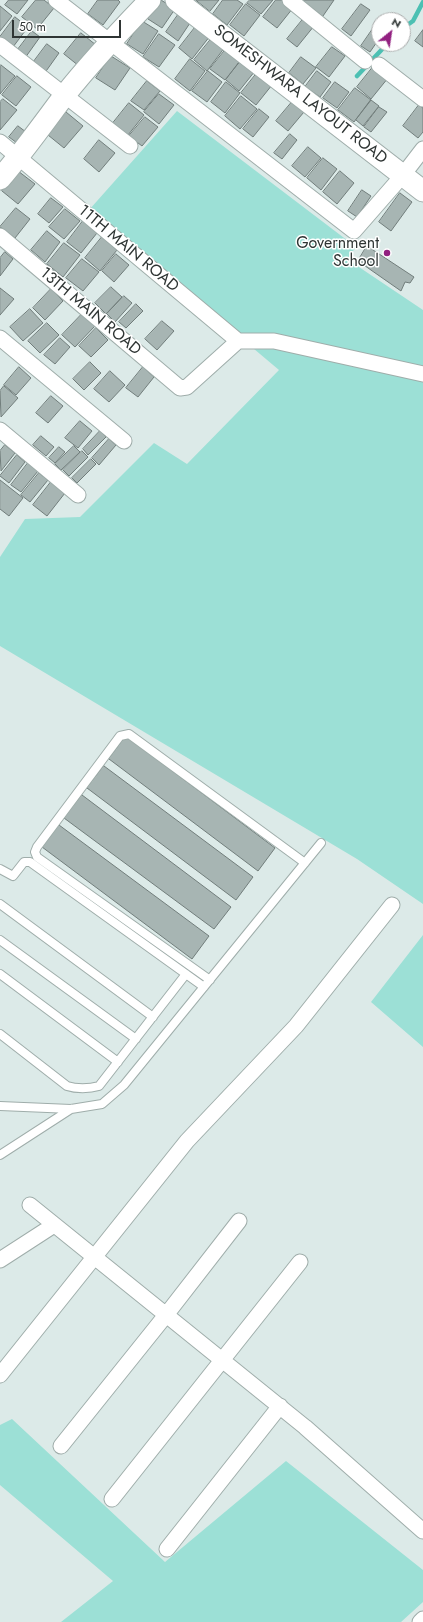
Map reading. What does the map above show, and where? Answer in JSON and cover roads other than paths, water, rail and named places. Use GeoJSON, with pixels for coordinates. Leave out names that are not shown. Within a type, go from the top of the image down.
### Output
{"type":"FeatureCollection","features":[{"type":"Feature","properties":{"kind":"street"},"geometry":{"type":"LineString","coordinates":[[56,0],[354,231],[403,175],[423,149]]}},
{"type":"Feature","properties":{"kind":"street"},"geometry":{"type":"LineString","coordinates":[[0,179],[109,42],[150,0]]}},
{"type":"Feature","properties":{"kind":"street","name":"SOMESHWARA LAYOUT ROAD"},"geometry":{"type":"LineString","coordinates":[[176,0],[423,190]]}},
{"type":"Feature","properties":{"kind":"street"},"geometry":{"type":"LineString","coordinates":[[290,0],[365,60]]}},
{"type":"Feature","properties":{"kind":"street"},"geometry":{"type":"LineString","coordinates":[[0,45],[130,146]]}},
{"type":"Feature","properties":{"kind":"street"},"geometry":{"type":"LineString","coordinates":[[379,64],[423,99]]}},
{"type":"Feature","properties":{"kind":"street","name":"11TH MAIN ROAD"},"geometry":{"type":"LineString","coordinates":[[0,142],[238,341]]}},
{"type":"Feature","properties":{"kind":"street","name":"13TH MAIN ROAD"},"geometry":{"type":"LineString","coordinates":[[0,236],[180,388],[187,387],[238,341]]}},
{"type":"Feature","properties":{"kind":"street"},"geometry":{"type":"LineString","coordinates":[[0,338],[124,441]]}},
{"type":"Feature","properties":{"kind":"street"},"geometry":{"type":"LineString","coordinates":[[238,341],[274,341],[423,374]]}},
{"type":"Feature","properties":{"kind":"street"},"geometry":{"type":"LineString","coordinates":[[0,430],[78,495]]}},
{"type":"Feature","properties":{"kind":"street"},"geometry":{"type":"LineString","coordinates":[[0,1375],[187,1141],[296,1026],[392,905]]}},
{"type":"Feature","properties":{"kind":"street"},"geometry":{"type":"LineString","coordinates":[[30,1206],[306,1426],[423,1531]]}},
{"type":"Feature","properties":{"kind":"street"},"geometry":{"type":"LineString","coordinates":[[61,1446],[166,1315],[238,1221]]}},
{"type":"Feature","properties":{"kind":"street"},"geometry":{"type":"LineString","coordinates":[[0,1260],[54,1225]]}},
{"type":"Feature","properties":{"kind":"street"},"geometry":{"type":"LineString","coordinates":[[112,1499],[300,1262]]}},
{"type":"Feature","properties":{"kind":"street"},"geometry":{"type":"LineString","coordinates":[[167,1549],[280,1406]]}},
{"type":"Feature","properties":{"kind":"street"},"geometry":{"type":"LineString","coordinates":[[420,1622],[423,1619]]}},
{"type":"Feature","properties":{"kind":"lane"},"geometry":{"type":"LineString","coordinates":[[210,980],[37,856],[35,852],[37,847],[120,736],[129,734],[305,863]]}},
{"type":"Feature","properties":{"kind":"lane"},"geometry":{"type":"LineString","coordinates":[[0,1106],[71,1109],[102,1104],[115,1094],[124,1086],[321,843]]}},
{"type":"Feature","properties":{"kind":"lane"},"geometry":{"type":"LineString","coordinates":[[0,869],[13,876],[24,862],[30,862],[204,987]]}},
{"type":"Feature","properties":{"kind":"lane"},"geometry":{"type":"LineString","coordinates":[[0,904],[153,1016]]}},
{"type":"Feature","properties":{"kind":"lane"},"geometry":{"type":"LineString","coordinates":[[0,940],[136,1039]]}},
{"type":"Feature","properties":{"kind":"lane"},"geometry":{"type":"LineString","coordinates":[[0,974],[118,1062]]}},
{"type":"Feature","properties":{"kind":"lane"},"geometry":{"type":"LineString","coordinates":[[0,1034],[67,1086],[72,1088],[99,1086],[186,974]]}},
{"type":"Feature","properties":{"kind":"lane"},"geometry":{"type":"LineString","coordinates":[[0,1155],[71,1109]]}},
{"type":"Feature","properties":{"kind":"waterway"},"geometry":{"type":"LineString","coordinates":[[411,22],[423,2]]}},
{"type":"Feature","properties":{"kind":"waterway"},"geometry":{"type":"LineString","coordinates":[[357,76],[380,52]]}},
{"type":"Feature","properties":{"kind":"place","name":"Government School"},"geometry":{"type":"Point","coordinates":[387,253]}}]}
